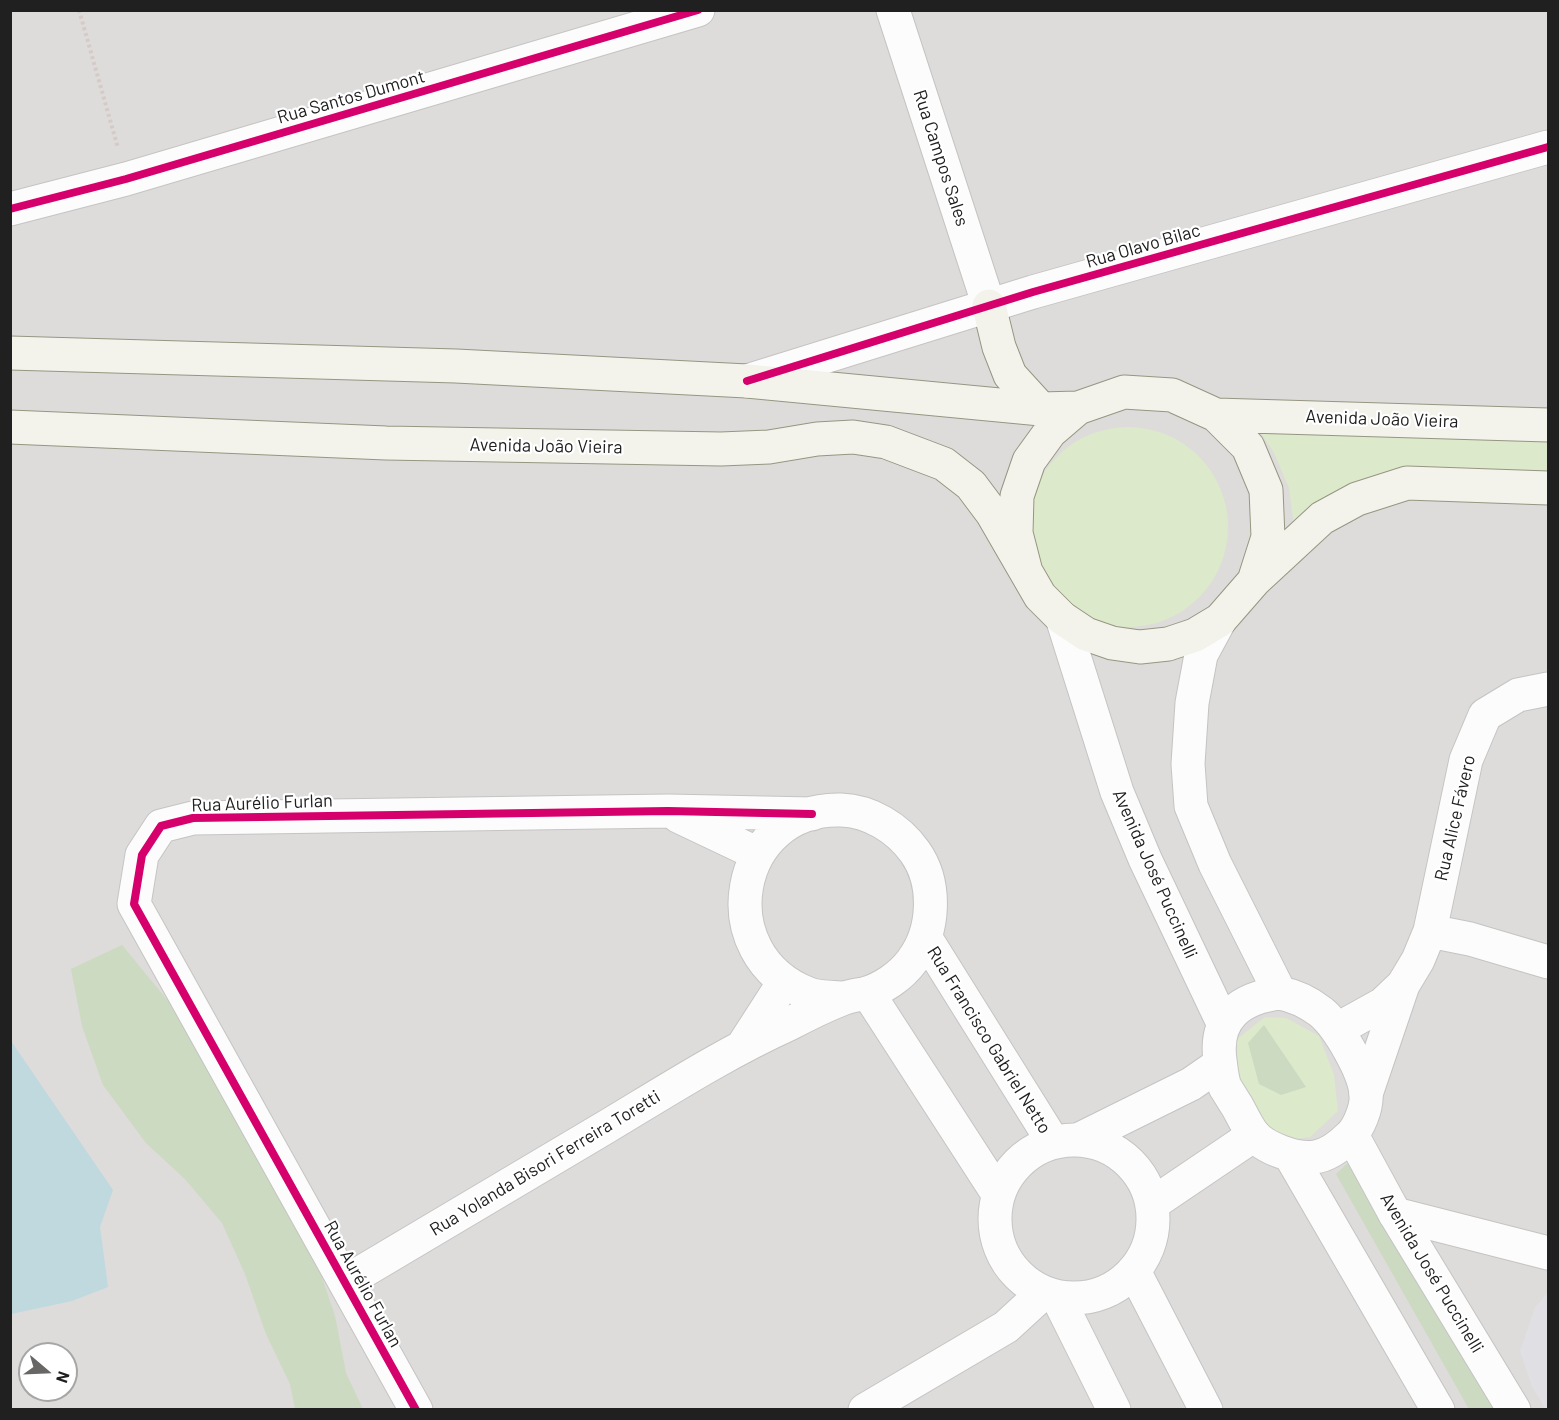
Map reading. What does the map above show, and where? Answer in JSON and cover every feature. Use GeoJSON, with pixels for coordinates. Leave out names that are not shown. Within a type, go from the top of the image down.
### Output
{"type":"FeatureCollection","features":[{"type":"Feature","properties":{"kind":"main road"},"geometry":{"type":"LineString","coordinates":[[989,306],[999,347],[1010,375],[1041,410]]}},
{"type":"Feature","properties":{"kind":"main road"},"geometry":{"type":"LineString","coordinates":[[10,353],[421,365],[747,381],[1041,410],[1078,408],[1124,393],[1172,394],[1216,414],[1248,447],[1266,490],[1268,537],[1254,581]]}},
{"type":"Feature","properties":{"kind":"main road"},"geometry":{"type":"LineString","coordinates":[[1024,568],[1016,532],[1017,496],[1029,461],[1050,432],[1078,408]]}},
{"type":"Feature","properties":{"kind":"main road","name":"Avenida João Vieira"},"geometry":{"type":"LineString","coordinates":[[1216,414],[1548,425]]}},
{"type":"Feature","properties":{"kind":"main road","name":"Avenida João Vieira"},"geometry":{"type":"LineString","coordinates":[[10,428],[386,442],[721,449],[769,447],[817,439],[853,437],[886,442],[944,464],[971,485],[992,513],[1040,596],[1062,618],[1086,634],[1112,643],[1140,647],[1168,644],[1196,635],[1220,620],[1254,581]]}},
{"type":"Feature","properties":{"kind":"main road"},"geometry":{"type":"LineString","coordinates":[[1254,581],[1322,518],[1357,499],[1407,483],[1548,488]]}},
{"type":"Feature","properties":{"kind":"street","name":"Rua Santos Dumont"},"geometry":{"type":"LineString","coordinates":[[10,209],[126,179],[698,10]]}},
{"type":"Feature","properties":{"kind":"street","name":"Rua Campos Sales"},"geometry":{"type":"LineString","coordinates":[[893,10],[989,306]]}},
{"type":"Feature","properties":{"kind":"street","name":"Rua Olavo Bilac"},"geometry":{"type":"LineString","coordinates":[[747,381],[989,306],[1548,147]]}},
{"type":"Feature","properties":{"kind":"street","name":"Avenida José Puccinelli"},"geometry":{"type":"LineString","coordinates":[[1062,618],[1117,792],[1159,890],[1224,1023]]}},
{"type":"Feature","properties":{"kind":"street"},"geometry":{"type":"LineString","coordinates":[[1220,620],[1201,655],[1192,703],[1188,764],[1191,807],[1215,864],[1280,993]]}},
{"type":"Feature","properties":{"kind":"street","name":"Rua Alice Fávero"},"geometry":{"type":"LineString","coordinates":[[1366,1094],[1403,985],[1418,960],[1430,931],[1466,760],[1485,715],[1518,695],[1548,689]]}},
{"type":"Feature","properties":{"kind":"street"},"geometry":{"type":"LineString","coordinates":[[841,810],[870,816],[896,830],[916,852],[928,879],[931,909],[925,938],[912,961],[892,981],[856,995],[812,995],[784,982],[763,962],[750,937],[744,909],[747,880],[758,854],[773,836],[791,822],[812,814],[841,810]]}},
{"type":"Feature","properties":{"kind":"street","name":"Rua Aurélio Furlan"},"geometry":{"type":"LineString","coordinates":[[416,1410],[134,904],[142,855],[161,826],[193,818],[668,811],[812,814]]}},
{"type":"Feature","properties":{"kind":"street","name":"Rua Aurélio Furlan"},"geometry":{"type":"LineString","coordinates":[[668,811],[758,854]]}},
{"type":"Feature","properties":{"kind":"street"},"geometry":{"type":"LineString","coordinates":[[1430,931],[1470,939],[1548,962]]}},
{"type":"Feature","properties":{"kind":"street","name":"Rua Francisco Gabriel Netto"},"geometry":{"type":"LineString","coordinates":[[925,938],[1067,1140]]}},
{"type":"Feature","properties":{"kind":"street","name":"Rua Yolanda Bisori Ferreira Toretti"},"geometry":{"type":"LineString","coordinates":[[744,1044],[784,982]]}},
{"type":"Feature","properties":{"kind":"street","name":"Rua Alice Fávero"},"geometry":{"type":"LineString","coordinates":[[1338,1029],[1383,1004],[1403,985]]}},
{"type":"Feature","properties":{"kind":"street"},"geometry":{"type":"LineString","coordinates":[[1280,993],[1296,996],[1313,1006],[1338,1029],[1351,1054],[1366,1094],[1364,1111],[1352,1134],[1332,1151],[1315,1158],[1290,1155],[1273,1149],[1254,1136],[1224,1085],[1218,1045],[1224,1023],[1239,1006],[1260,995],[1280,993]]}},
{"type":"Feature","properties":{"kind":"street"},"geometry":{"type":"LineString","coordinates":[[856,995],[998,1194]]}},
{"type":"Feature","properties":{"kind":"street","name":"Rua Yolanda Bisori Ferreira Toretti"},"geometry":{"type":"LineString","coordinates":[[345,1282],[744,1044],[856,995]]}},
{"type":"Feature","properties":{"kind":"street"},"geometry":{"type":"LineString","coordinates":[[1067,1140],[1113,1149],[1138,1172],[1152,1204],[1153,1227],[1147,1251],[1134,1271],[1119,1285],[1100,1295],[1080,1299],[1050,1295],[1018,1277],[1001,1252],[994,1223],[998,1194],[1019,1161],[1191,1084],[1220,1064]]}},
{"type":"Feature","properties":{"kind":"street","name":"Avenida José Puccinelli"},"geometry":{"type":"LineString","coordinates":[[1352,1134],[1395,1214],[1514,1410]]}},
{"type":"Feature","properties":{"kind":"street"},"geometry":{"type":"LineString","coordinates":[[1152,1204],[1254,1136]]}},
{"type":"Feature","properties":{"kind":"street"},"geometry":{"type":"LineString","coordinates":[[1290,1155],[1438,1410]]}},
{"type":"Feature","properties":{"kind":"street"},"geometry":{"type":"LineString","coordinates":[[1395,1214],[1548,1253]]}},
{"type":"Feature","properties":{"kind":"street"},"geometry":{"type":"LineString","coordinates":[[1134,1271],[1206,1410]]}},
{"type":"Feature","properties":{"kind":"street"},"geometry":{"type":"LineString","coordinates":[[865,1410],[1006,1327],[1050,1295]]}},
{"type":"Feature","properties":{"kind":"street"},"geometry":{"type":"LineString","coordinates":[[1050,1295],[1114,1410]]}},
{"type":"Feature","properties":{"kind":"path"},"geometry":{"type":"LineString","coordinates":[[79,10],[126,179]]}},
{"type":"Feature","properties":{"kind":"shaded area"},"geometry":{"type":"Polygon","coordinates":[[[10,11],[1548,11],[1548,1409],[11,1409],[10,11]]]}},
{"type":"Feature","properties":{"kind":"shaded area"},"geometry":{"type":"Polygon","coordinates":[[[1548,1292],[1548,1409],[1546,1410],[1532,1387],[1520,1351],[1535,1307],[1548,1292]]]}},
{"type":"Feature","properties":{"kind":"green space"},"geometry":{"type":"Polygon","coordinates":[[[1128,427],[1157,431],[1175,439],[1199,456],[1216,480],[1224,498],[1228,527],[1224,556],[1216,574],[1199,598],[1175,615],[1157,623],[1128,627],[1099,623],[1081,615],[1057,598],[1040,574],[1032,556],[1028,527],[1032,498],[1040,480],[1057,456],[1081,439],[1099,431],[1128,427]]]}},
{"type":"Feature","properties":{"kind":"green space"},"geometry":{"type":"Polygon","coordinates":[[[1259,430],[1548,442],[1548,475],[1464,472],[1294,526],[1289,488],[1274,453],[1259,430]]]}},
{"type":"Feature","properties":{"kind":"green space"},"geometry":{"type":"Polygon","coordinates":[[[122,945],[232,1079],[315,1257],[335,1316],[346,1373],[363,1409],[295,1409],[290,1384],[266,1334],[245,1274],[222,1223],[185,1179],[146,1143],[103,1085],[82,1026],[71,969],[122,945]]]}},
{"type":"Feature","properties":{"kind":"green space"},"geometry":{"type":"Polygon","coordinates":[[[1265,1017],[1286,1018],[1319,1036],[1334,1075],[1338,1111],[1310,1137],[1281,1141],[1255,1121],[1245,1102],[1238,1071],[1237,1039],[1265,1017]]]}},
{"type":"Feature","properties":{"kind":"green space"},"geometry":{"type":"Polygon","coordinates":[[[1264,1025],[1306,1087],[1281,1095],[1259,1084],[1248,1043],[1264,1025]]]}},
{"type":"Feature","properties":{"kind":"green space"},"geometry":{"type":"Polygon","coordinates":[[[1357,1155],[1500,1409],[1469,1409],[1336,1174],[1357,1155]]]}},
{"type":"Feature","properties":{"kind":"water"},"geometry":{"type":"Polygon","coordinates":[[[11,1041],[113,1190],[100,1227],[108,1287],[72,1301],[11,1314],[11,1041]]]}},
{"type":"Feature","properties":{"kind":"cycle path"},"geometry":{"type":"LineString","coordinates":[[10,209],[126,179],[698,10]]}},
{"type":"Feature","properties":{"kind":"cycle path"},"geometry":{"type":"LineString","coordinates":[[747,381],[1033,292],[1548,147]]}},
{"type":"Feature","properties":{"kind":"cycle path"},"geometry":{"type":"LineString","coordinates":[[416,1410],[134,904],[142,855],[161,826],[193,818],[668,811],[812,814]]}}]}
